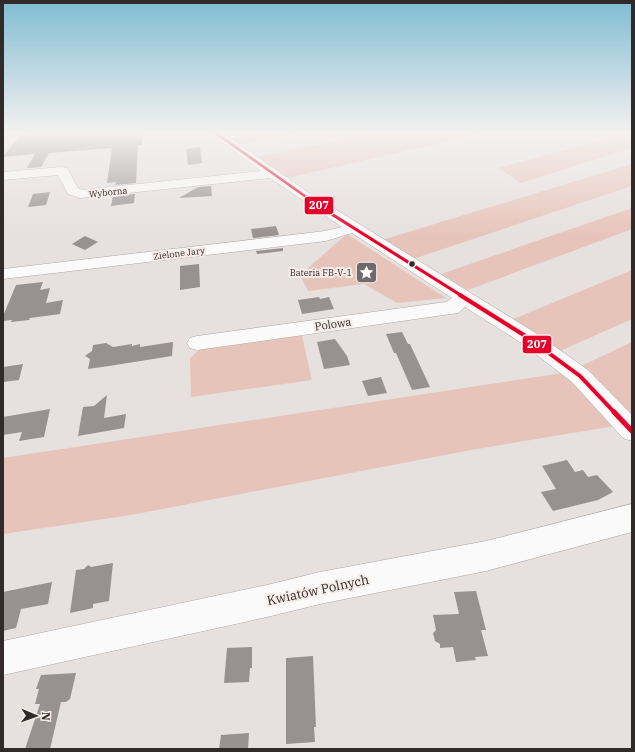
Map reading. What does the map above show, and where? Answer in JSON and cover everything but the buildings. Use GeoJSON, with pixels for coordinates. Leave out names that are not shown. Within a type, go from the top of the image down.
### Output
{"type":"FeatureCollection","features":[{"type":"Feature","properties":{"kind":"street"},"geometry":{"type":"LineString","coordinates":[[262,166],[354,228],[527,337],[580,376],[632,431]]}},
{"type":"Feature","properties":{"kind":"street","name":"Wyborna"},"geometry":{"type":"LineString","coordinates":[[3,176],[62,172],[73,191],[80,194],[273,174]]}},
{"type":"Feature","properties":{"kind":"street","name":"Zielone Jary"},"geometry":{"type":"LineString","coordinates":[[3,274],[326,236],[354,228]]}},
{"type":"Feature","properties":{"kind":"street","name":"Polowa"},"geometry":{"type":"LineString","coordinates":[[197,343],[451,308],[466,298]]}},
{"type":"Feature","properties":{"kind":"street","name":"Kwiatów Polnych"},"geometry":{"type":"LineString","coordinates":[[3,658],[259,603],[320,588],[486,556],[632,518]]}},
{"type":"Feature","properties":{"kind":"shaded area"},"geometry":{"type":"Polygon","coordinates":[[[271,166],[339,166],[287,178],[271,166]]]}},
{"type":"Feature","properties":{"kind":"shaded area"},"geometry":{"type":"Polygon","coordinates":[[[505,166],[575,166],[521,183],[498,168],[505,166]]]}},
{"type":"Feature","properties":{"kind":"shaded area"},"geometry":{"type":"Polygon","coordinates":[[[625,166],[632,166],[632,186],[413,259],[382,240],[625,166]]]}},
{"type":"Feature","properties":{"kind":"shaded area"},"geometry":{"type":"Polygon","coordinates":[[[632,208],[632,229],[468,290],[441,274],[632,208]]]}},
{"type":"Feature","properties":{"kind":"shaded area"},"geometry":{"type":"Polygon","coordinates":[[[347,234],[446,298],[397,303],[364,284],[308,291],[300,275],[347,234]]]}},
{"type":"Feature","properties":{"kind":"shaded area"},"geometry":{"type":"Polygon","coordinates":[[[632,270],[632,319],[560,351],[511,320],[632,270]]]}},
{"type":"Feature","properties":{"kind":"shaded area"},"geometry":{"type":"Polygon","coordinates":[[[301,332],[312,380],[191,397],[190,358],[206,344],[301,332]]]}},
{"type":"Feature","properties":{"kind":"shaded area"},"geometry":{"type":"Polygon","coordinates":[[[632,342],[632,417],[579,367],[632,342]]]}},
{"type":"Feature","properties":{"kind":"shaded area"},"geometry":{"type":"Polygon","coordinates":[[[563,373],[615,426],[471,450],[131,515],[3,534],[3,458],[563,373]]]}},
{"type":"Feature","properties":{"kind":"transit line","name":"207"},"geometry":{"type":"LineString","coordinates":[[262,166],[304,196],[527,337],[580,376],[632,431]]}},
{"type":"Feature","properties":{"kind":"place","name":"Bateria FB-V-1"},"geometry":{"type":"Point","coordinates":[367,272]}}]}
